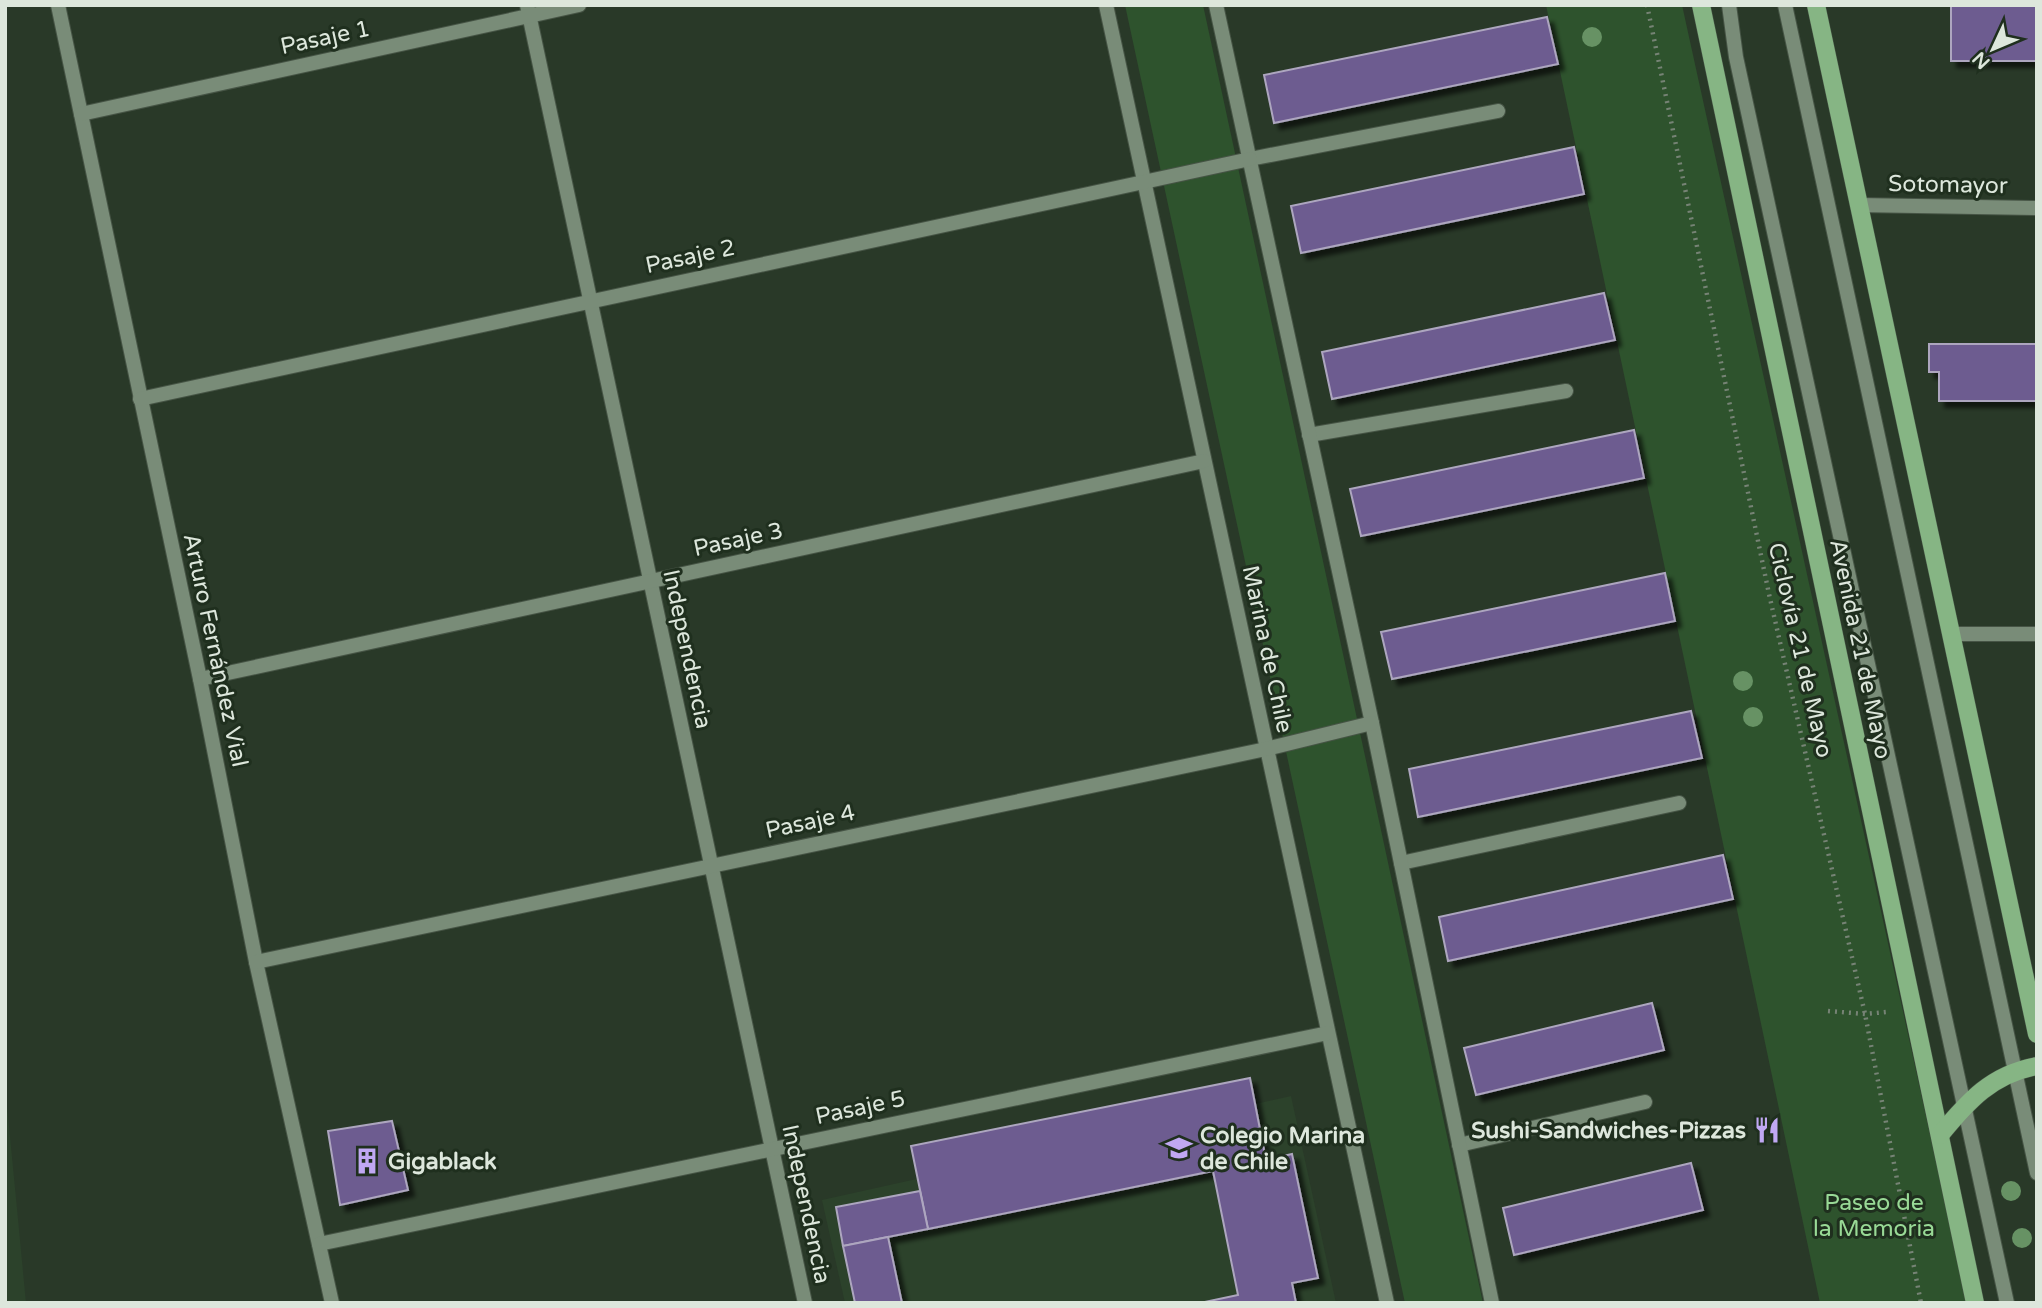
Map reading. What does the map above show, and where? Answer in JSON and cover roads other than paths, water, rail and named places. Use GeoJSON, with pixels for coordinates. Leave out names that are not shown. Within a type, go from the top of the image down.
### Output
{"type":"FeatureCollection","features":[{"type":"Feature","properties":{"kind":"main road","name":"Avenida 21 de Mayo"},"geometry":{"type":"LineString","coordinates":[[1701,5],[1910,1009],[1975,1303]]}},
{"type":"Feature","properties":{"kind":"main road"},"geometry":{"type":"LineString","coordinates":[[1816,5],[2037,1034]]}},
{"type":"Feature","properties":{"kind":"main road"},"geometry":{"type":"LineString","coordinates":[[1940,1135],[1964,1105],[1998,1077],[2014,1070],[2037,1066]]}},
{"type":"Feature","properties":{"kind":"street","name":"Arturo Fernández Vial"},"geometry":{"type":"LineString","coordinates":[[58,5],[200,678],[256,962],[332,1303]]}},
{"type":"Feature","properties":{"kind":"street","name":"Pasaje 1"},"geometry":{"type":"LineString","coordinates":[[81,114],[528,11],[579,5]]}},
{"type":"Feature","properties":{"kind":"street","name":"Marina de Chile"},"geometry":{"type":"LineString","coordinates":[[1105,5],[1387,1303]]}},
{"type":"Feature","properties":{"kind":"street"},"geometry":{"type":"LineString","coordinates":[[1216,5],[1372,723],[1492,1303]]}},
{"type":"Feature","properties":{"kind":"street"},"geometry":{"type":"LineString","coordinates":[[1729,5],[1736,57],[2007,1303]]}},
{"type":"Feature","properties":{"kind":"street"},"geometry":{"type":"LineString","coordinates":[[1785,5],[2037,1173]]}},
{"type":"Feature","properties":{"kind":"street","name":"Independencia"},"geometry":{"type":"LineString","coordinates":[[528,11],[805,1303]]}},
{"type":"Feature","properties":{"kind":"street","name":"Pasaje 2"},"geometry":{"type":"LineString","coordinates":[[140,399],[1250,159],[1498,111]]}},
{"type":"Feature","properties":{"kind":"street","name":"Sotomayor"},"geometry":{"type":"LineString","coordinates":[[1858,205],[2037,208]]}},
{"type":"Feature","properties":{"kind":"street"},"geometry":{"type":"LineString","coordinates":[[1309,435],[1566,391]]}},
{"type":"Feature","properties":{"kind":"street","name":"Pasaje 3"},"geometry":{"type":"LineString","coordinates":[[200,678],[1204,461]]}},
{"type":"Feature","properties":{"kind":"street"},"geometry":{"type":"LineString","coordinates":[[1951,634],[2037,634]]}},
{"type":"Feature","properties":{"kind":"street","name":"Pasaje 4"},"geometry":{"type":"LineString","coordinates":[[256,962],[1266,749],[1372,723]]}},
{"type":"Feature","properties":{"kind":"street"},"geometry":{"type":"LineString","coordinates":[[1401,863],[1679,803]]}},
{"type":"Feature","properties":{"kind":"street","name":"Pasaje 5"},"geometry":{"type":"LineString","coordinates":[[318,1244],[1328,1033]]}},
{"type":"Feature","properties":{"kind":"street"},"geometry":{"type":"LineString","coordinates":[[1460,1145],[1645,1102]]}},
{"type":"Feature","properties":{"kind":"place","name":"Sushi-Sandwiches-Pizzas"},"geometry":{"type":"Point","coordinates":[1767,1130]}},
{"type":"Feature","properties":{"kind":"place","name":"Colegio Marina de Chile"},"geometry":{"type":"Point","coordinates":[1179,1148]}},
{"type":"Feature","properties":{"kind":"place","name":"Gigablack"},"geometry":{"type":"Point","coordinates":[367,1161]}},
{"type":"Feature","properties":{"kind":"park label","name":"Paseo de la Memoria"},"geometry":{"type":"Point","coordinates":[1874,1215]}}]}
